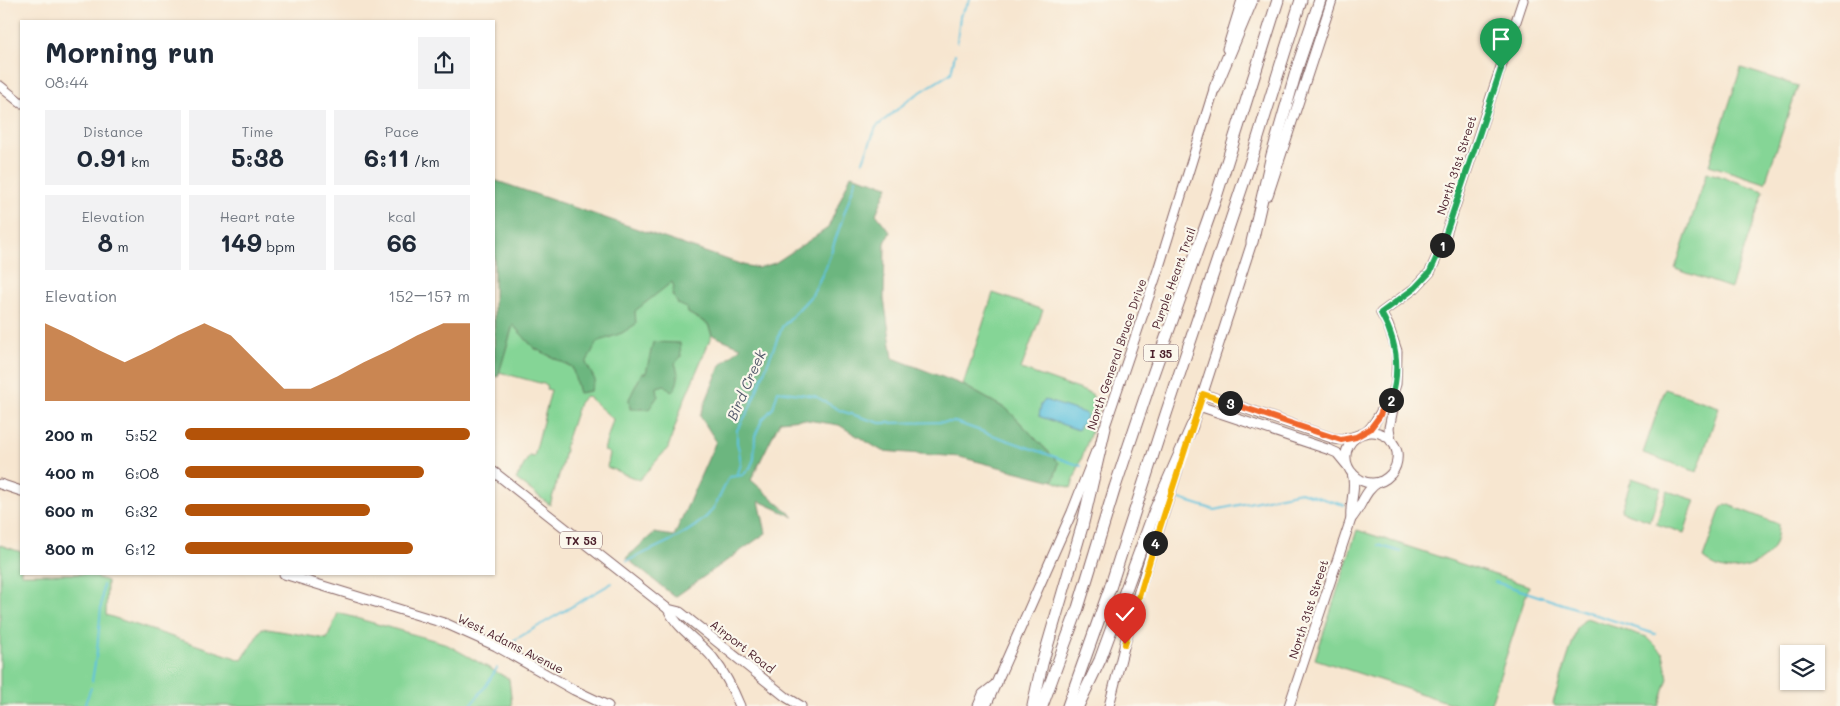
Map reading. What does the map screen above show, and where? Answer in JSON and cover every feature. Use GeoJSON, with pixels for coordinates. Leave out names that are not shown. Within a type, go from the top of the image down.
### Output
{"type":"FeatureCollection","features":[{"type":"Feature","properties":{"kind":"highway"},"geometry":{"type":"LineString","coordinates":[[1215,88],[1252,0]]}},
{"type":"Feature","properties":{"kind":"highway","name":"Purple Heart Trail"},"geometry":{"type":"LineString","coordinates":[[1042,706],[1078,608],[1115,487],[1216,197],[1278,0]]}},
{"type":"Feature","properties":{"kind":"highway","name":"I 35"},"geometry":{"type":"LineString","coordinates":[[1068,706],[1110,588],[1252,157],[1301,0]]}},
{"type":"Feature","properties":{"kind":"highway"},"geometry":{"type":"LineString","coordinates":[[1252,242],[1272,155],[1298,65],[1320,0]]}},
{"type":"Feature","properties":{"kind":"highway"},"geometry":{"type":"LineString","coordinates":[[1078,706],[1100,660],[1155,510],[1192,426]]}},
{"type":"Feature","properties":{"kind":"highway"},"geometry":{"type":"LineString","coordinates":[[1033,706],[1042,664],[1082,527],[1105,428]]}},
{"type":"Feature","properties":{"kind":"main road","name":"North General Bruce Drive"},"geometry":{"type":"LineString","coordinates":[[986,706],[1072,512],[1105,428],[1158,270],[1242,0]]}},
{"type":"Feature","properties":{"kind":"main road"},"geometry":{"type":"LineString","coordinates":[[1109,706],[1135,604],[1332,0]]}},
{"type":"Feature","properties":{"kind":"main road","name":"North 31st Street"},"geometry":{"type":"LineString","coordinates":[[1391,441],[1389,421],[1392,409],[1390,402],[1396,384],[1397,351],[1388,325],[1381,313],[1415,288],[1430,272],[1443,243],[1523,0]]}},
{"type":"Feature","properties":{"kind":"main road"},"geometry":{"type":"LineString","coordinates":[[0,86],[20,101]]}},
{"type":"Feature","properties":{"kind":"main road"},"geometry":{"type":"LineString","coordinates":[[1199,406],[1330,450],[1342,457],[1350,469],[1363,481],[1371,483],[1388,477],[1394,471],[1397,462],[1397,454],[1391,441],[1382,434],[1366,432],[1346,440],[1334,439],[1203,394]]}},
{"type":"Feature","properties":{"kind":"main road","name":"North 31st Street"},"geometry":{"type":"LineString","coordinates":[[1366,432],[1374,425],[1384,406],[1390,402]]}},
{"type":"Feature","properties":{"kind":"main road"},"geometry":{"type":"LineString","coordinates":[[1350,469],[1346,455],[1348,447],[1356,437]]}},
{"type":"Feature","properties":{"kind":"main road","name":"North 31st Street"},"geometry":{"type":"LineString","coordinates":[[1350,469],[1354,482],[1350,508],[1351,519]]}},
{"type":"Feature","properties":{"kind":"main road","name":"Airport Road"},"geometry":{"type":"LineString","coordinates":[[495,473],[668,609],[680,612],[786,697],[800,706]]}},
{"type":"Feature","properties":{"kind":"main road","name":"North 31st Street"},"geometry":{"type":"LineString","coordinates":[[1289,706],[1351,519],[1358,511],[1368,490],[1380,481]]}},
{"type":"Feature","properties":{"kind":"main road"},"geometry":{"type":"LineString","coordinates":[[0,484],[20,491]]}},
{"type":"Feature","properties":{"kind":"main road","name":"West Adams Avenue"},"geometry":{"type":"LineString","coordinates":[[287,575],[447,624],[496,646],[574,690],[608,706]]}},
{"type":"Feature","properties":{"kind":"main road","name":"Airport Road"},"geometry":{"type":"LineString","coordinates":[[668,609],[679,627],[712,658],[728,680],[738,704]]}},
{"type":"Feature","properties":{"kind":"main road"},"geometry":{"type":"LineString","coordinates":[[978,706],[983,694],[997,683]]}},
{"type":"Feature","properties":{"kind":"main road"},"geometry":{"type":"LineString","coordinates":[[994,706],[997,683]]}},
{"type":"Feature","properties":{"kind":"green space"},"geometry":{"type":"Polygon","coordinates":[[[1741,68],[1798,86],[1765,183],[1709,165],[1741,68]]]}},
{"type":"Feature","properties":{"kind":"green space"},"geometry":{"type":"Polygon","coordinates":[[[1707,172],[1764,191],[1731,288],[1675,269],[1707,172]]]}},
{"type":"Feature","properties":{"kind":"green space"},"geometry":{"type":"Polygon","coordinates":[[[851,175],[888,186],[876,214],[890,232],[885,243],[884,299],[893,358],[963,385],[1008,410],[1059,463],[1053,481],[960,457],[882,451],[839,425],[801,419],[780,421],[751,480],[794,517],[759,501],[766,533],[675,597],[626,558],[654,533],[674,536],[716,441],[700,416],[720,366],[741,347],[712,335],[708,324],[688,313],[687,308],[678,304],[672,294],[674,287],[672,282],[635,311],[636,324],[622,333],[597,342],[586,363],[595,380],[590,391],[579,393],[572,367],[534,348],[513,325],[498,377],[495,376],[495,180],[743,265],[758,268],[775,263],[828,228],[851,175]]]}},
{"type":"Feature","properties":{"kind":"green space"},"geometry":{"type":"Polygon","coordinates":[[[672,281],[688,313],[708,324],[712,335],[683,403],[668,448],[639,480],[607,467],[610,454],[604,450],[613,419],[587,396],[584,397],[579,403],[567,439],[562,465],[550,505],[516,479],[529,456],[534,457],[551,390],[546,389],[547,385],[499,372],[513,325],[534,348],[572,367],[557,347],[672,281]],[[572,367],[579,392],[590,391],[572,367]]]}},
{"type":"Feature","properties":{"kind":"green space"},"geometry":{"type":"Polygon","coordinates":[[[993,293],[1043,310],[1021,369],[1092,394],[1094,400],[1101,404],[1071,488],[1053,481],[1059,463],[1008,410],[963,385],[993,293]]]}},
{"type":"Feature","properties":{"kind":"green space"},"geometry":{"type":"Polygon","coordinates":[[[653,342],[680,343],[681,357],[675,363],[678,381],[672,392],[665,385],[657,387],[658,396],[649,409],[630,409],[629,399],[642,373],[646,373],[653,342]]]}},
{"type":"Feature","properties":{"kind":"green space"},"geometry":{"type":"Polygon","coordinates":[[[1665,389],[1719,407],[1697,472],[1643,453],[1665,389]]]}},
{"type":"Feature","properties":{"kind":"green space"},"geometry":{"type":"Polygon","coordinates":[[[1632,478],[1661,488],[1650,521],[1621,511],[1632,478]]]}},
{"type":"Feature","properties":{"kind":"green space"},"geometry":{"type":"Polygon","coordinates":[[[1667,491],[1695,500],[1684,533],[1656,524],[1667,491]]]}},
{"type":"Feature","properties":{"kind":"green space"},"geometry":{"type":"Polygon","coordinates":[[[1726,504],[1778,524],[1776,541],[1770,552],[1758,562],[1735,570],[1720,568],[1703,558],[1721,508],[1726,504]]]}},
{"type":"Feature","properties":{"kind":"green space"},"geometry":{"type":"Polygon","coordinates":[[[1357,530],[1529,586],[1490,706],[1459,706],[1315,659],[1357,530]]]}},
{"type":"Feature","properties":{"kind":"green space"},"geometry":{"type":"Polygon","coordinates":[[[0,545],[20,552],[20,575],[89,575],[107,581],[106,615],[242,660],[262,628],[327,639],[338,613],[444,643],[509,679],[512,706],[0,706],[0,545]]]}},
{"type":"Feature","properties":{"kind":"green space"},"geometry":{"type":"Polygon","coordinates":[[[1586,618],[1647,637],[1663,653],[1668,678],[1659,706],[1555,706],[1553,703],[1577,628],[1586,618]]]}},
{"type":"Feature","properties":{"kind":"water"},"geometry":{"type":"Polygon","coordinates":[[[1045,400],[1084,413],[1087,416],[1078,430],[1041,417],[1039,416],[1041,405],[1045,400]]]}},
{"type":"Feature","properties":{"kind":"waterway","name":"Bird Creek"},"geometry":{"type":"LineString","coordinates":[[957,42],[960,16],[970,0]]}},
{"type":"Feature","properties":{"kind":"waterway","name":"Bird Creek"},"geometry":{"type":"LineString","coordinates":[[863,161],[876,127],[911,98],[951,73],[955,54]]}},
{"type":"Feature","properties":{"kind":"waterway","name":"Bird Creek"},"geometry":{"type":"LineString","coordinates":[[627,561],[670,541],[700,522],[714,507],[729,477],[737,476],[741,464],[737,443],[737,430],[749,410],[782,327],[812,295],[826,267],[856,179]]}},
{"type":"Feature","properties":{"kind":"waterway"},"geometry":{"type":"LineString","coordinates":[[737,476],[743,475],[750,468],[754,459],[755,436],[762,420],[773,408],[778,391],[815,396],[841,411],[880,423],[955,422],[1081,466]]}},
{"type":"Feature","properties":{"kind":"waterway"},"geometry":{"type":"LineString","coordinates":[[1180,499],[1215,510],[1300,492],[1344,505]]}},
{"type":"Feature","properties":{"kind":"waterway"},"geometry":{"type":"LineString","coordinates":[[1378,545],[1401,552]]}},
{"type":"Feature","properties":{"kind":"waterway"},"geometry":{"type":"LineString","coordinates":[[1495,582],[1655,634]]}},
{"type":"Feature","properties":{"kind":"waterway","name":"Bird Creek"},"geometry":{"type":"LineString","coordinates":[[511,642],[612,583]]}},
{"type":"Feature","properties":{"kind":"waterway"},"geometry":{"type":"LineString","coordinates":[[92,681],[97,651],[103,585]]}},
{"type":"Feature","properties":{"kind":"waterway","name":"Bird Creek"},"geometry":{"type":"LineString","coordinates":[[470,706],[497,668]]}},
{"type":"Feature","properties":{"kind":"waterway"},"geometry":{"type":"LineString","coordinates":[[84,706],[91,688]]}},
{"type":"Feature","properties":{"kind":"route"},"geometry":{"type":"LineString","coordinates":[[1125,644],[1135,604],[1203,394],[1341,440],[1356,437],[1370,429],[1384,406],[1390,402],[1396,384],[1397,351],[1388,325],[1381,313],[1415,288],[1430,272],[1443,243],[1501,69]]}}]}
